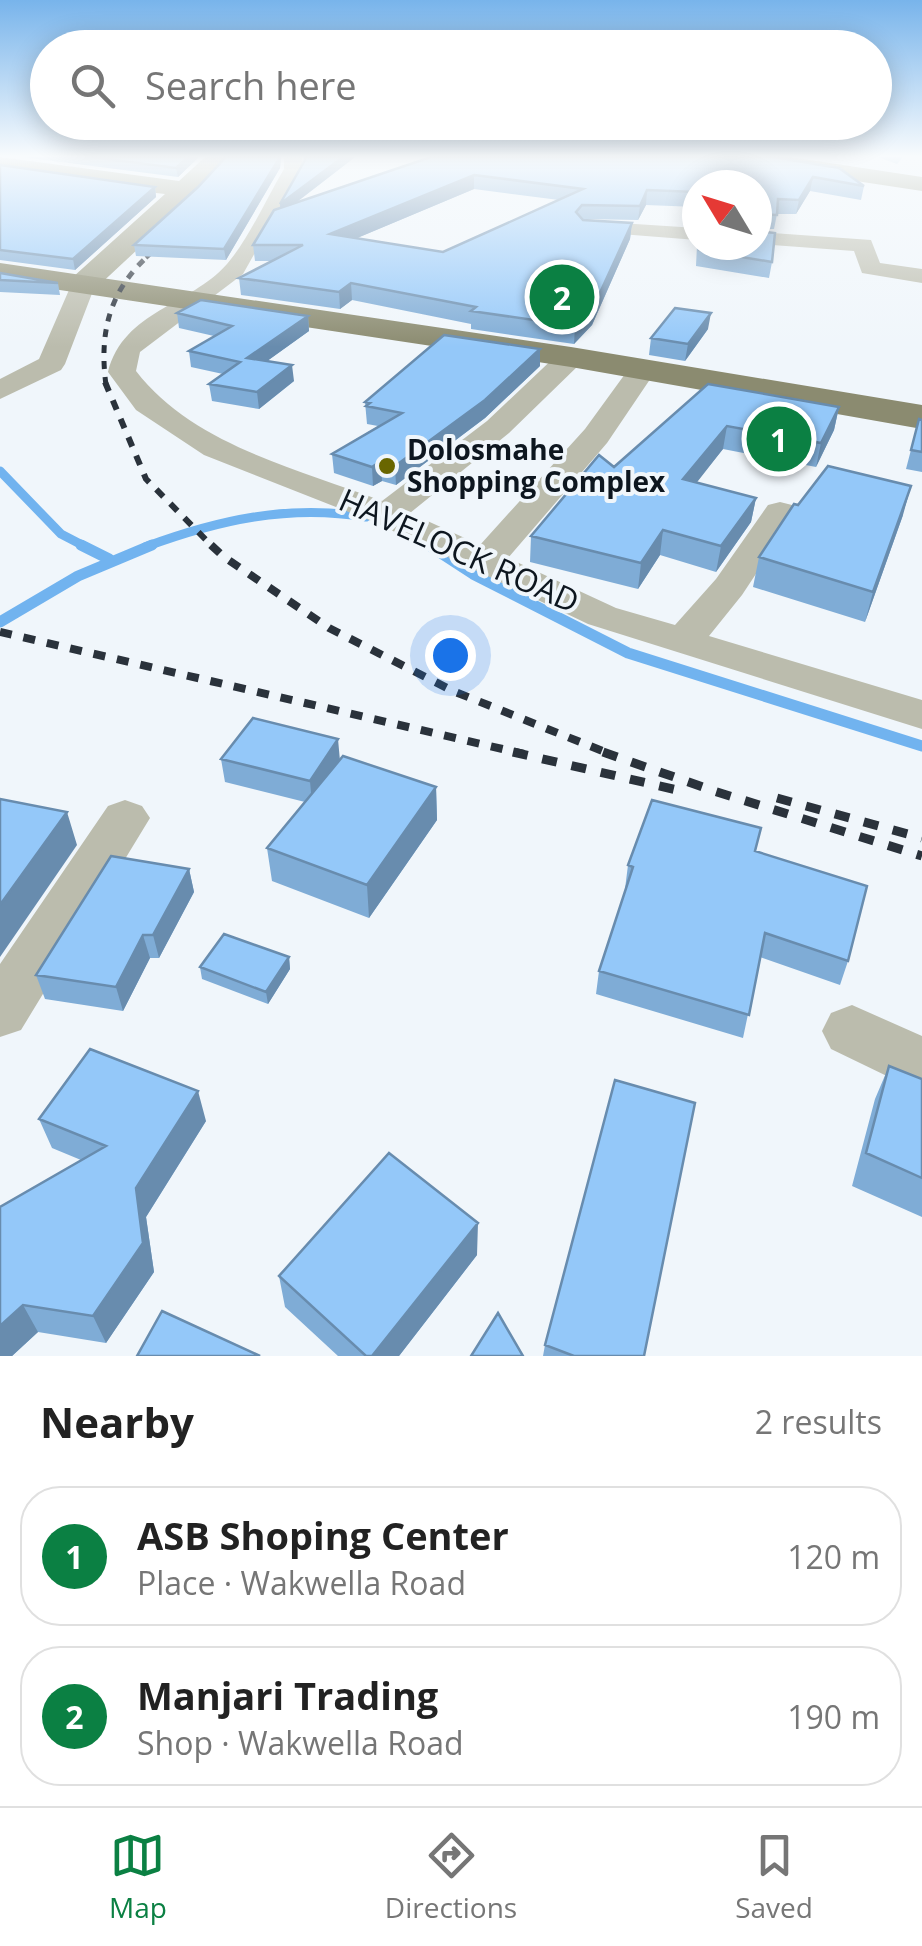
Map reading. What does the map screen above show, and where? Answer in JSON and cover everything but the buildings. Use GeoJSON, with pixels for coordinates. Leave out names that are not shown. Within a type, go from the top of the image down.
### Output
{"type":"FeatureCollection","features":[{"type":"Feature","properties":{"kind":"main road"},"geometry":{"type":"LineString","coordinates":[[0,272],[571,357],[922,417]]}},
{"type":"Feature","properties":{"kind":"street"},"geometry":{"type":"LineString","coordinates":[[0,390],[51,364],[84,283],[153,220]]}},
{"type":"Feature","properties":{"kind":"street"},"geometry":{"type":"LineString","coordinates":[[193,299],[235,269],[263,220]]}},
{"type":"Feature","properties":{"kind":"street"},"geometry":{"type":"LineString","coordinates":[[589,228],[682,233]]}},
{"type":"Feature","properties":{"kind":"street"},"geometry":{"type":"LineString","coordinates":[[772,239],[863,245],[870,268],[922,276]]}},
{"type":"Feature","properties":{"kind":"street","name":"HAVELOCK ROAD"},"geometry":{"type":"LineString","coordinates":[[193,299],[139,337],[127,351],[122,372],[146,404],[216,448],[386,515],[602,616],[921,710]]}},
{"type":"Feature","properties":{"kind":"street"},"geometry":{"type":"LineString","coordinates":[[386,515],[498,426],[571,357]]}},
{"type":"Feature","properties":{"kind":"street"},"geometry":{"type":"LineString","coordinates":[[486,561],[596,436],[643,369]]}},
{"type":"Feature","properties":{"kind":"street"},"geometry":{"type":"LineString","coordinates":[[682,642],[729,587],[780,512]]}},
{"type":"Feature","properties":{"kind":"street"},"geometry":{"type":"LineString","coordinates":[[0,1012],[125,818]]}},
{"type":"Feature","properties":{"kind":"street"},"geometry":{"type":"LineString","coordinates":[[852,1031],[922,1066]]}},
{"type":"Feature","properties":{"kind":"waterway"},"geometry":{"type":"LineString","coordinates":[[0,471],[61,534],[86,547]]}},
{"type":"Feature","properties":{"kind":"waterway"},"geometry":{"type":"LineString","coordinates":[[145,547],[254,517],[309,512],[366,517]]}},
{"type":"Feature","properties":{"kind":"waterway"},"geometry":{"type":"LineString","coordinates":[[81,545],[109,559]]}},
{"type":"Feature","properties":{"kind":"waterway"},"geometry":{"type":"LineString","coordinates":[[0,622],[78,576],[152,545]]}},
{"type":"Feature","properties":{"kind":"waterway"},"geometry":{"type":"LineString","coordinates":[[433,548],[473,574],[628,653],[922,746]]}},
{"type":"Feature","properties":{"kind":"railway"},"geometry":{"type":"LineString","coordinates":[[146,258],[170,236]]}},
{"type":"Feature","properties":{"kind":"railway"},"geometry":{"type":"LineString","coordinates":[[146,258],[149,255]]}},
{"type":"Feature","properties":{"kind":"railway"},"geometry":{"type":"LineString","coordinates":[[106,384],[104,348],[110,314],[124,283],[146,258]]}},
{"type":"Feature","properties":{"kind":"railway"},"geometry":{"type":"LineString","coordinates":[[106,384],[146,479],[211,545]]}},
{"type":"Feature","properties":{"kind":"railway"},"geometry":{"type":"LineString","coordinates":[[211,545],[329,628],[453,691],[610,754]]}},
{"type":"Feature","properties":{"kind":"railway"},"geometry":{"type":"LineString","coordinates":[[0,632],[524,754]]}},
{"type":"Feature","properties":{"kind":"railway"},"geometry":{"type":"LineString","coordinates":[[513,752],[677,790]]}},
{"type":"Feature","properties":{"kind":"railway"},"geometry":{"type":"LineString","coordinates":[[603,752],[922,856]]}},
{"type":"Feature","properties":{"kind":"railway"},"geometry":{"type":"LineString","coordinates":[[777,798],[922,838]]}},
{"type":"Feature","properties":{"kind":"place","name":"Manjari Trading"},"geometry":{"type":"Point","coordinates":[562,297]}},
{"type":"Feature","properties":{"kind":"place","name":"ASB Shoping Center"},"geometry":{"type":"Point","coordinates":[779,439]}},
{"type":"Feature","properties":{"kind":"place","name":"Dolosmahe Shopping Complex"},"geometry":{"type":"Point","coordinates":[387,466]}}]}
